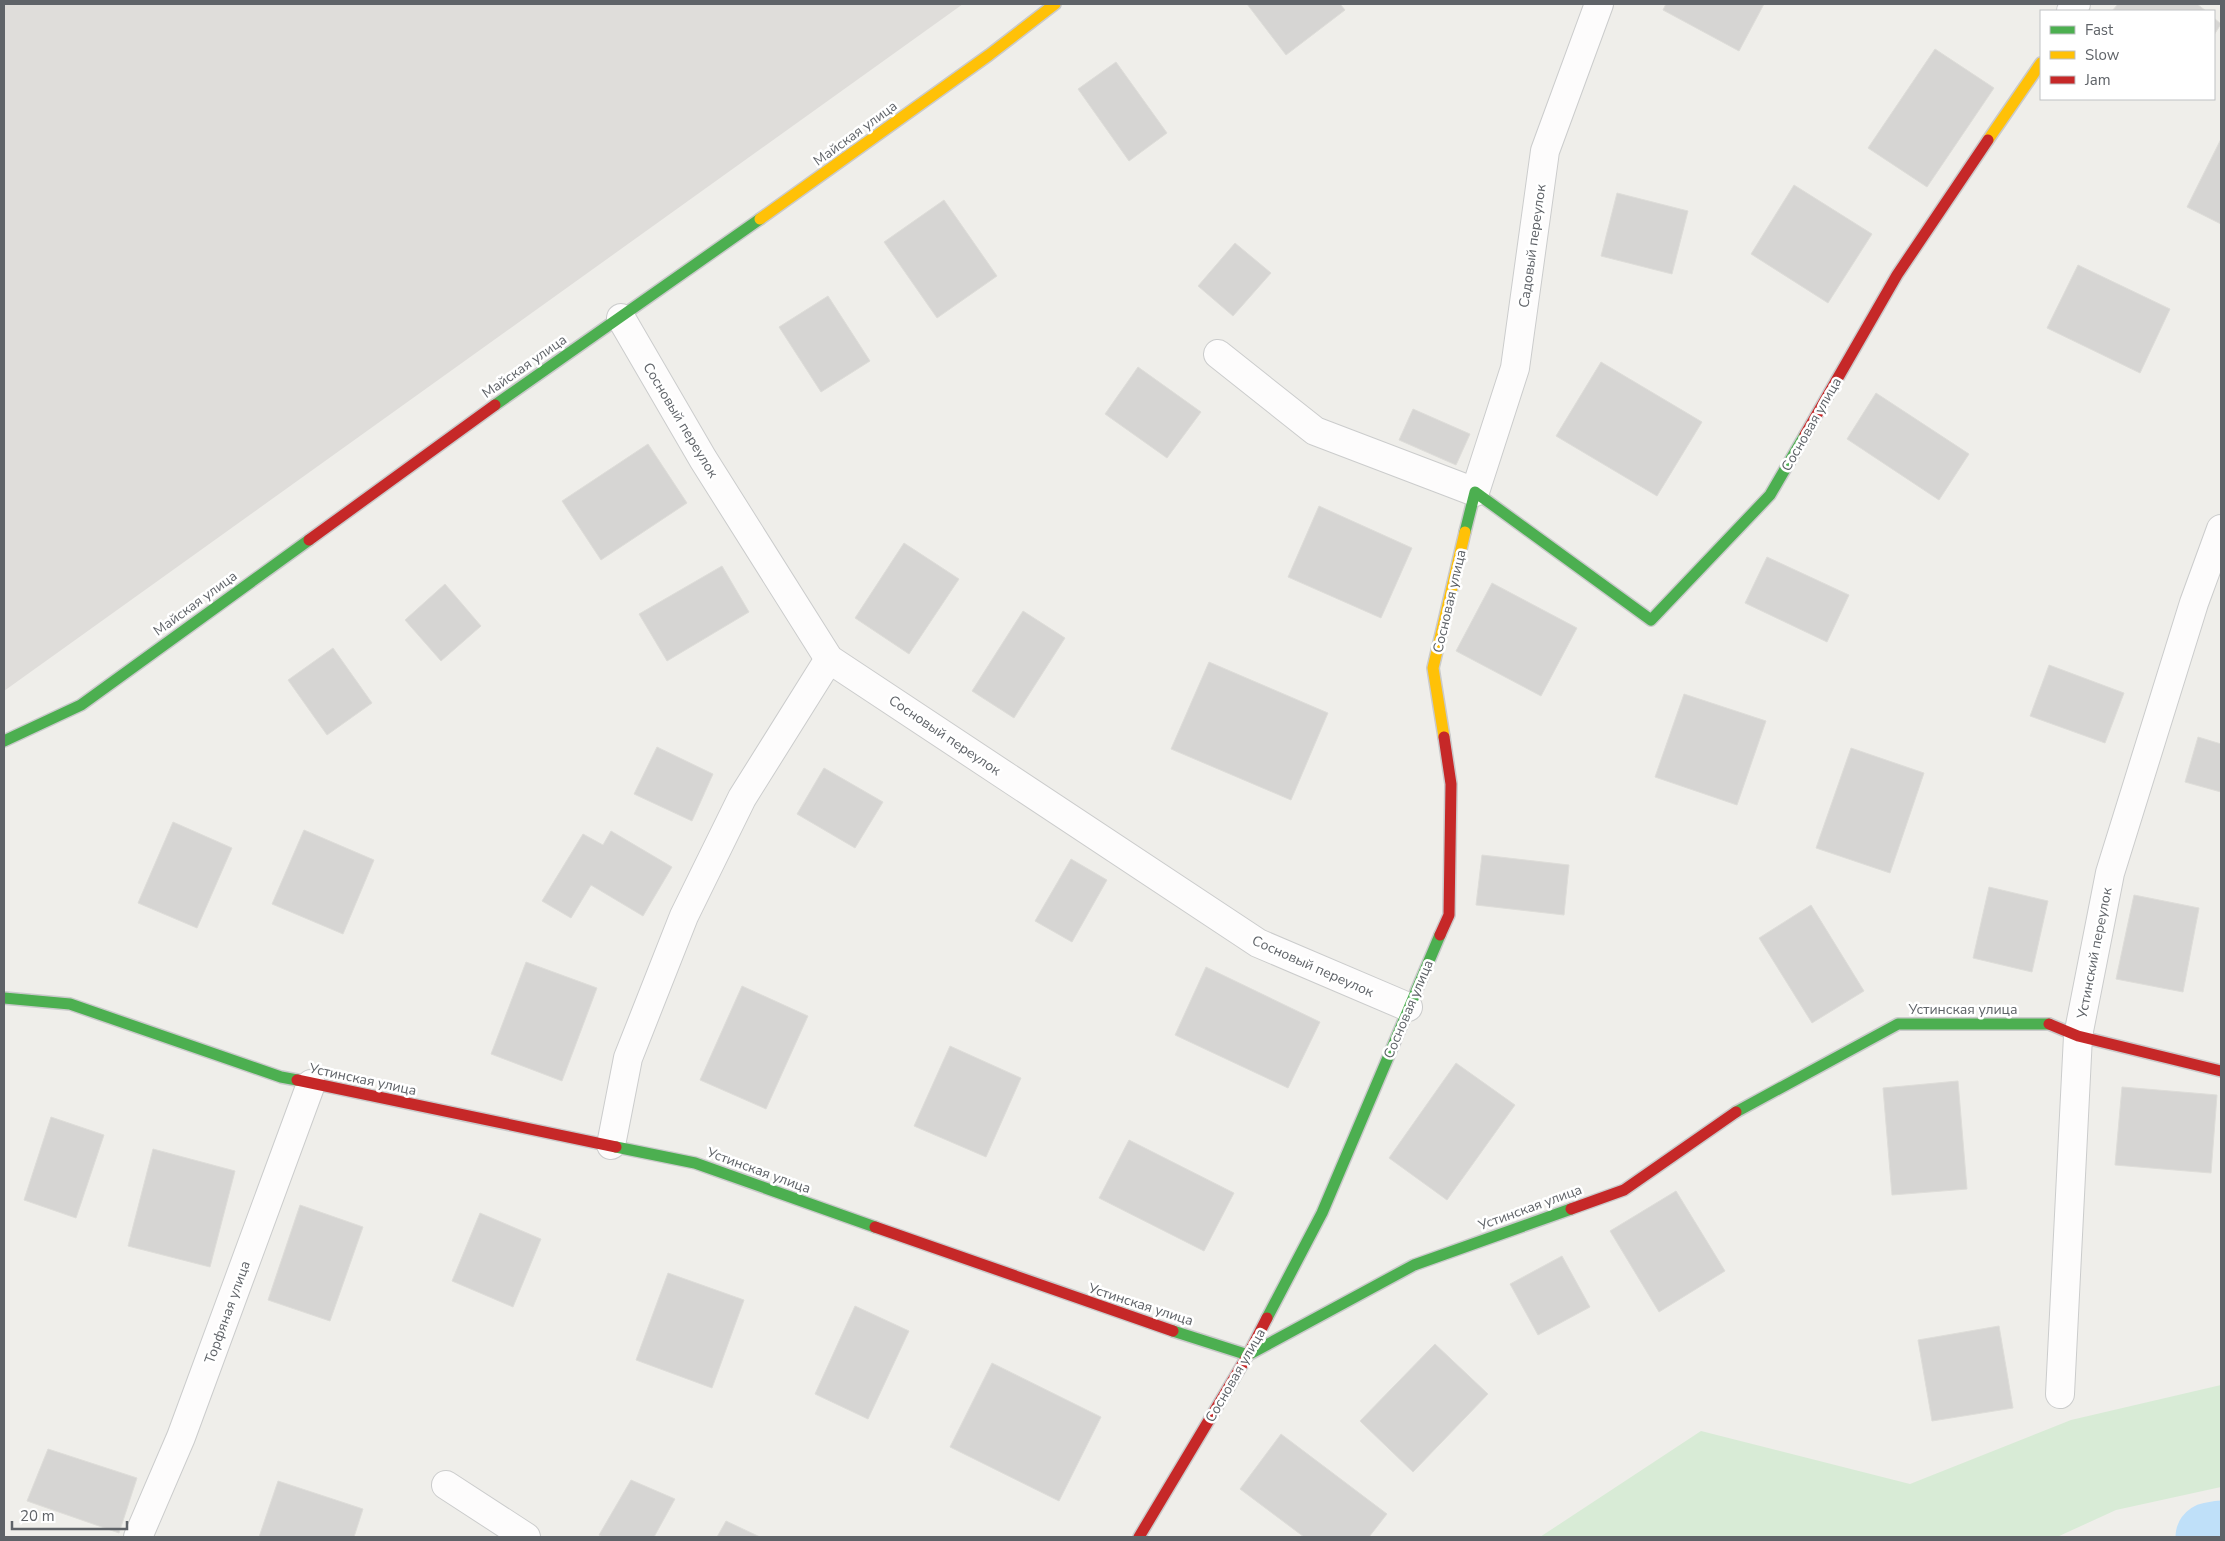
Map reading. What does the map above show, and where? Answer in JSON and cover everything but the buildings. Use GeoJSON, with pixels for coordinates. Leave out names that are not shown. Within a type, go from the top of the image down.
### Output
{"type":"FeatureCollection","features":[{"type":"Feature","properties":{"kind":"street","name":"Майская улица"},"geometry":{"type":"LineString","coordinates":[[4,741],[81,705],[495,405],[621,318],[989,55],[1055,4]]}},
{"type":"Feature","properties":{"kind":"street","name":"Садовый переулок"},"geometry":{"type":"LineString","coordinates":[[1475,492],[1515,368],[1545,151],[1600,4]]}},
{"type":"Feature","properties":{"kind":"street","name":"Сосновая улица"},"geometry":{"type":"LineString","coordinates":[[1139,1537],[1248,1355],[1322,1213],[1408,1007],[1449,915],[1451,784],[1434,668],[1475,492],[1651,620],[1770,495],[1897,275],[2040,64]]}},
{"type":"Feature","properties":{"kind":"street","name":"Сосновый переулок"},"geometry":{"type":"LineString","coordinates":[[621,318],[703,459],[829,658],[1258,943],[1408,1007]]}},
{"type":"Feature","properties":{"kind":"street"},"geometry":{"type":"LineString","coordinates":[[1218,354],[1315,431],[1475,492]]}},
{"type":"Feature","properties":{"kind":"street","name":"Устинский переулок"},"geometry":{"type":"LineString","coordinates":[[2060,1394],[2078,1036],[2110,873],[2194,603],[2221,529]]}},
{"type":"Feature","properties":{"kind":"street"},"geometry":{"type":"LineString","coordinates":[[612,1146],[628,1058],[684,916],[742,798],[829,658]]}},
{"type":"Feature","properties":{"kind":"street","name":"Устинская улица"},"geometry":{"type":"LineString","coordinates":[[4,998],[70,1004],[281,1077],[695,1163],[1102,1308],[1248,1355],[1414,1265],[1624,1190],[1749,1103],[1898,1024],[2050,1024],[2078,1036],[2221,1071]]}},
{"type":"Feature","properties":{"kind":"street","name":"Торфяная улица"},"geometry":{"type":"LineString","coordinates":[[138,1537],[181,1437],[311,1084]]}},
{"type":"Feature","properties":{"kind":"street"},"geometry":{"type":"LineString","coordinates":[[446,1485],[526,1537]]}},
{"type":"Feature","properties":{"kind":"shaded area"},"geometry":{"type":"Polygon","coordinates":[[[4,4],[963,4],[4,691],[4,4]]]}},
{"type":"Feature","properties":{"kind":"green space"},"geometry":{"type":"Polygon","coordinates":[[[2221,1385],[2221,1487],[2116,1510],[2057,1537],[1540,1537],[1701,1431],[1910,1484],[2071,1420],[2221,1385]]]}},
{"type":"Feature","properties":{"kind":"waterway"},"geometry":{"type":"LineString","coordinates":[[2210,1537],[2221,1535]]}},
{"type":"Feature","properties":{"kind":"traffic: fast"},"geometry":{"type":"LineString","coordinates":[[495,405],[760,219]]}},
{"type":"Feature","properties":{"kind":"traffic: fast"},"geometry":{"type":"LineString","coordinates":[[1465,532],[1475,492],[1651,620],[1770,495],[1805,435]]}},
{"type":"Feature","properties":{"kind":"traffic: fast"},"geometry":{"type":"LineString","coordinates":[[4,741],[81,705],[309,540]]}},
{"type":"Feature","properties":{"kind":"traffic: fast"},"geometry":{"type":"LineString","coordinates":[[1267,1318],[1322,1213],[1440,935]]}},
{"type":"Feature","properties":{"kind":"traffic: fast"},"geometry":{"type":"LineString","coordinates":[[4,998],[70,1004],[281,1077],[297,1080]]}},
{"type":"Feature","properties":{"kind":"traffic: fast"},"geometry":{"type":"LineString","coordinates":[[1736,1112],[1898,1024],[2049,1024]]}},
{"type":"Feature","properties":{"kind":"traffic: fast"},"geometry":{"type":"LineString","coordinates":[[616,1147],[695,1163],[875,1227]]}},
{"type":"Feature","properties":{"kind":"traffic: fast"},"geometry":{"type":"LineString","coordinates":[[1173,1331],[1248,1355],[1414,1265],[1571,1209]]}},
{"type":"Feature","properties":{"kind":"traffic: slow"},"geometry":{"type":"LineString","coordinates":[[760,219],[989,55],[1055,4]]}},
{"type":"Feature","properties":{"kind":"traffic: slow"},"geometry":{"type":"LineString","coordinates":[[1988,140],[2040,64]]}},
{"type":"Feature","properties":{"kind":"traffic: slow"},"geometry":{"type":"LineString","coordinates":[[1444,737],[1433,668],[1465,532]]}},
{"type":"Feature","properties":{"kind":"traffic: jam"},"geometry":{"type":"LineString","coordinates":[[1805,435],[1897,275],[1988,140]]}},
{"type":"Feature","properties":{"kind":"traffic: jam"},"geometry":{"type":"LineString","coordinates":[[309,540],[495,405]]}},
{"type":"Feature","properties":{"kind":"traffic: jam"},"geometry":{"type":"LineString","coordinates":[[1440,935],[1449,915],[1451,784],[1444,737]]}},
{"type":"Feature","properties":{"kind":"traffic: jam"},"geometry":{"type":"LineString","coordinates":[[2049,1024],[2078,1036],[2221,1071]]}},
{"type":"Feature","properties":{"kind":"traffic: jam"},"geometry":{"type":"LineString","coordinates":[[297,1080],[616,1147]]}},
{"type":"Feature","properties":{"kind":"traffic: jam"},"geometry":{"type":"LineString","coordinates":[[1571,1209],[1624,1190],[1736,1112]]}},
{"type":"Feature","properties":{"kind":"traffic: jam"},"geometry":{"type":"LineString","coordinates":[[875,1227],[1173,1331]]}},
{"type":"Feature","properties":{"kind":"traffic: jam"},"geometry":{"type":"LineString","coordinates":[[1139,1537],[1248,1355],[1267,1318]]}}]}
